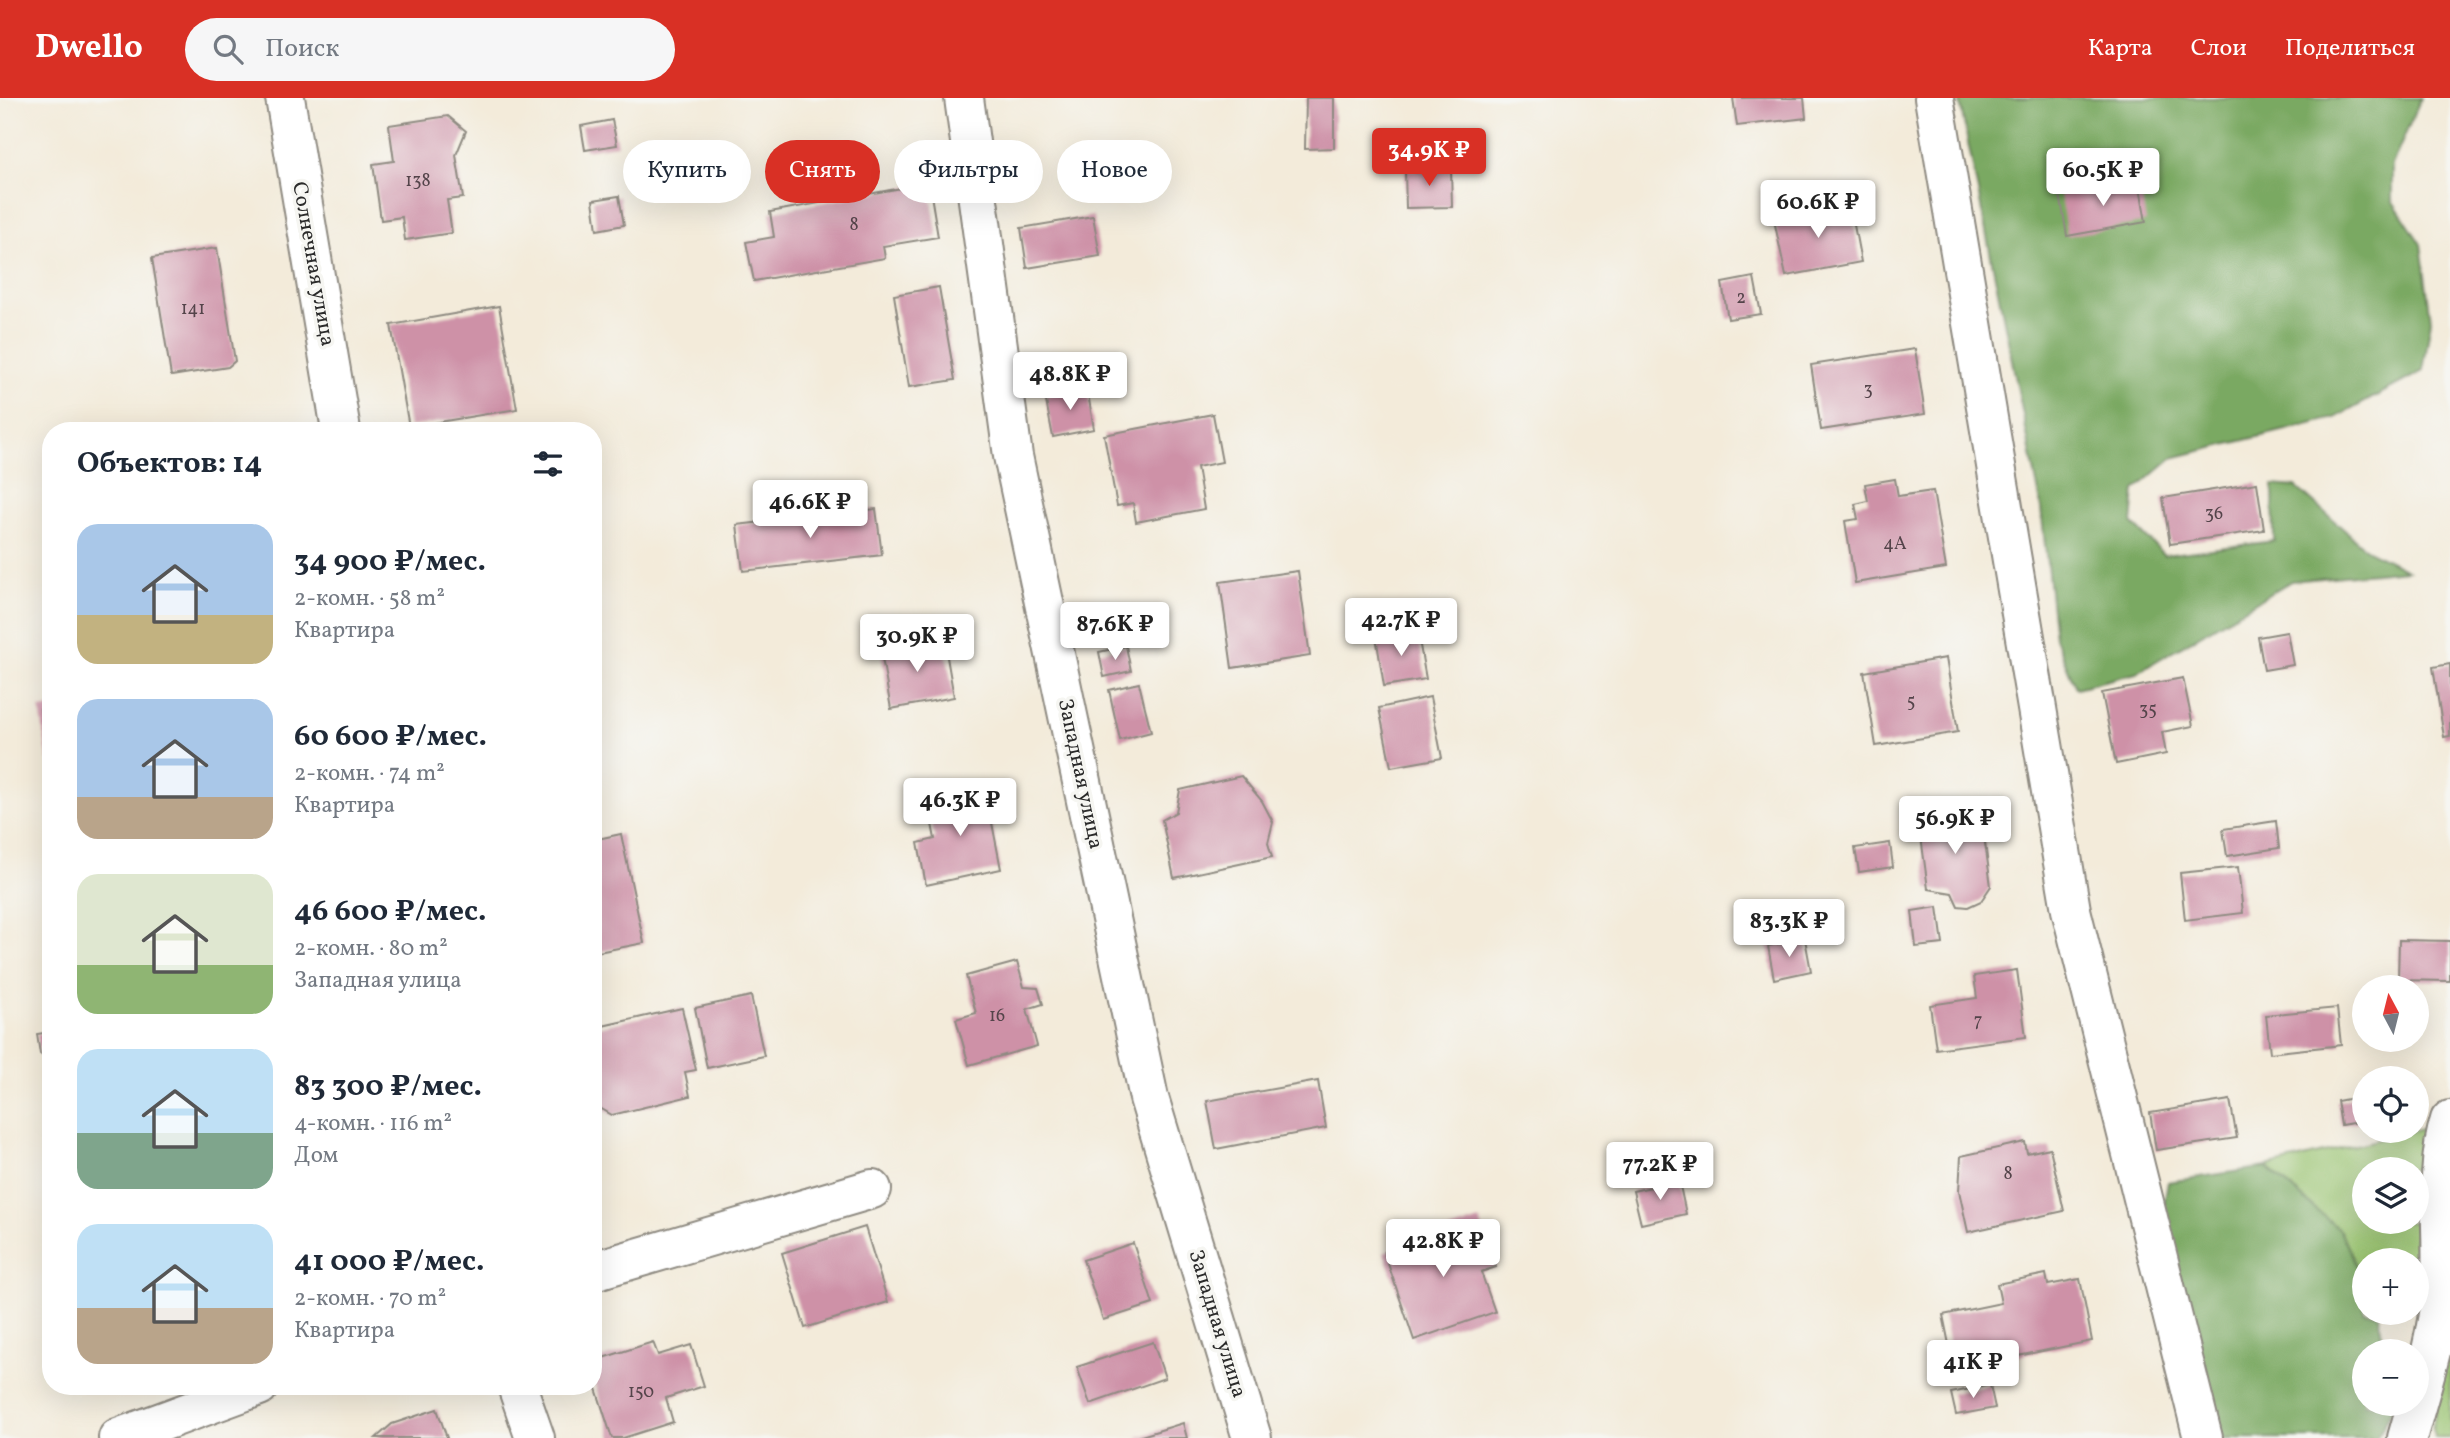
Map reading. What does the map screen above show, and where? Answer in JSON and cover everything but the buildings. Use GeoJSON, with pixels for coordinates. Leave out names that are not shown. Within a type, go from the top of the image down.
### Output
{"type":"FeatureCollection","features":[{"type":"Feature","properties":{"kind":"street","name":"Солнечная улица"},"geometry":{"type":"LineString","coordinates":[[285,98],[340,422]]}},
{"type":"Feature","properties":{"kind":"street","name":"Западная улица"},"geometry":{"type":"LineString","coordinates":[[964,98],[1013,456],[1149,1098],[1252,1438]]}},
{"type":"Feature","properties":{"kind":"street"},"geometry":{"type":"LineString","coordinates":[[1934,98],[2071,911],[2203,1438]]}},
{"type":"Feature","properties":{"kind":"street"},"geometry":{"type":"LineString","coordinates":[[2407,1438],[2424,1380],[2441,1289],[2443,1179],[2450,1121]]}},
{"type":"Feature","properties":{"kind":"street"},"geometry":{"type":"LineString","coordinates":[[602,1268],[872,1189]]}},
{"type":"Feature","properties":{"kind":"street"},"geometry":{"type":"LineString","coordinates":[[118,1438],[235,1395]]}},
{"type":"Feature","properties":{"kind":"street"},"geometry":{"type":"LineString","coordinates":[[520,1395],[535,1438]]}},
{"type":"Feature","properties":{"kind":"green space"},"geometry":{"type":"Polygon","coordinates":[[[1959,98],[2421,98],[2392,165],[2392,200],[2421,244],[2431,320],[2423,371],[2335,418],[2172,458],[2135,490],[2132,523],[2164,555],[2274,541],[2273,485],[2296,487],[2366,549],[2407,570],[2291,581],[2136,673],[2076,688],[2055,638],[2040,499],[1959,98]]]}},
{"type":"Feature","properties":{"kind":"green space"},"geometry":{"type":"Polygon","coordinates":[[[2364,1143],[2425,1143],[2423,1157],[2352,1157],[2352,1234],[2416,1234],[2414,1248],[2352,1248],[2352,1256],[2340,1230],[2266,1167],[2364,1143]]]}},
{"type":"Feature","properties":{"kind":"green space"},"geometry":{"type":"Polygon","coordinates":[[[2266,1167],[2340,1230],[2352,1256],[2352,1325],[2380,1325],[2382,1339],[2352,1339],[2352,1416],[2389,1416],[2376,1438],[2222,1438],[2162,1212],[2168,1182],[2266,1167]]]}},
{"type":"Feature","properties":{"kind":"green space"},"geometry":{"type":"Polygon","coordinates":[[[2450,1328],[2450,1438],[2435,1438],[2432,1430],[2450,1328]]]}}]}
